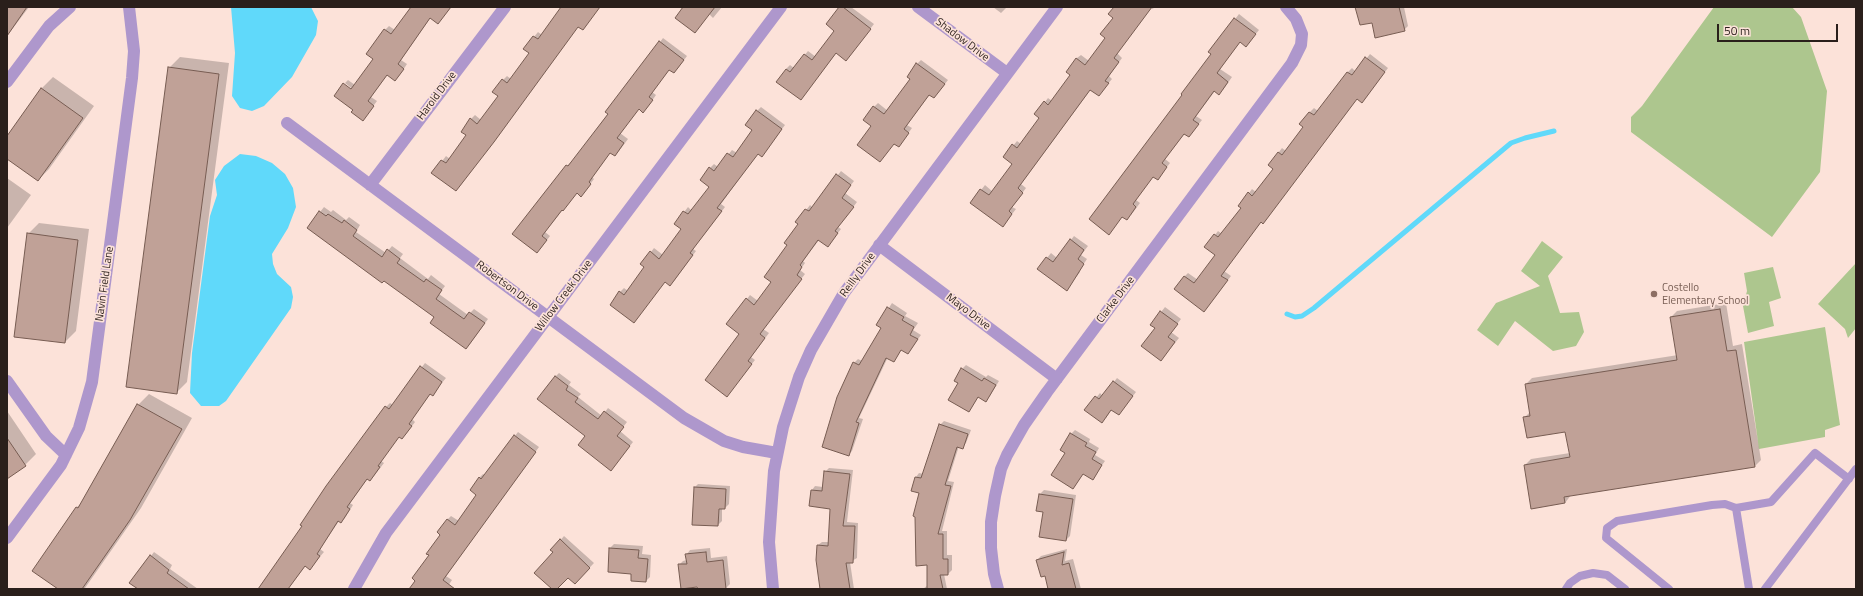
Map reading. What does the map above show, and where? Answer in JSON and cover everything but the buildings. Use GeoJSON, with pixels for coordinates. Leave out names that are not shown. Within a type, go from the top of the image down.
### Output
{"type":"FeatureCollection","features":[{"type":"Feature","properties":{"kind":"street"},"geometry":{"type":"LineString","coordinates":[[7,82],[49,26],[70,7]]}},
{"type":"Feature","properties":{"kind":"street","name":"Navin Field Lane"},"geometry":{"type":"LineString","coordinates":[[7,538],[46,486],[66,455],[83,417],[92,382],[132,78],[134,51],[129,7]]}},
{"type":"Feature","properties":{"kind":"street","name":"Harold Drive"},"geometry":{"type":"LineString","coordinates":[[370,184],[505,7]]}},
{"type":"Feature","properties":{"kind":"street","name":"Willow Creek Drive"},"geometry":{"type":"LineString","coordinates":[[354,589],[386,533],[781,7]]}},
{"type":"Feature","properties":{"kind":"street","name":"Shadow Drive"},"geometry":{"type":"LineString","coordinates":[[918,7],[1007,74]]}},
{"type":"Feature","properties":{"kind":"street","name":"Reilly Drive"},"geometry":{"type":"LineString","coordinates":[[773,589],[769,536],[771,494],[777,453],[783,427],[799,377],[811,350],[844,293],[1057,7]]}},
{"type":"Feature","properties":{"kind":"street","name":"Clarke Drive"},"geometry":{"type":"LineString","coordinates":[[998,589],[991,548],[991,522],[1001,469],[1024,425],[1292,63],[1300,45],[1302,34],[1296,19],[1286,7]]}},
{"type":"Feature","properties":{"kind":"street","name":"Robertson Drive"},"geometry":{"type":"LineString","coordinates":[[287,123],[700,428],[724,441],[743,447],[777,453]]}},
{"type":"Feature","properties":{"kind":"street","name":"Mayo Drive"},"geometry":{"type":"LineString","coordinates":[[879,245],[1057,379]]}},
{"type":"Feature","properties":{"kind":"street"},"geometry":{"type":"LineString","coordinates":[[7,381],[46,436],[66,455]]}},
{"type":"Feature","properties":{"kind":"lane"},"geometry":{"type":"LineString","coordinates":[[1669,589],[1606,538],[1608,528],[1617,521],[1712,505],[1725,504],[1736,508],[1771,502],[1814,453],[1849,479]]}},
{"type":"Feature","properties":{"kind":"lane"},"geometry":{"type":"LineString","coordinates":[[1765,589],[1856,469]]}},
{"type":"Feature","properties":{"kind":"lane"},"geometry":{"type":"LineString","coordinates":[[1736,508],[1750,589]]}},
{"type":"Feature","properties":{"kind":"lane"},"geometry":{"type":"LineString","coordinates":[[1566,589],[1570,583],[1580,576],[1594,572],[1607,575],[1625,589]]}},
{"type":"Feature","properties":{"kind":"green space"},"geometry":{"type":"Polygon","coordinates":[[[1714,7],[1792,7],[1801,17],[1827,91],[1820,172],[1772,237],[1631,132],[1631,117],[1642,106],[1714,7]]]}},
{"type":"Feature","properties":{"kind":"green space"},"geometry":{"type":"Polygon","coordinates":[[[1542,241],[1563,257],[1548,276],[1560,313],[1579,312],[1584,332],[1576,346],[1553,351],[1515,321],[1498,346],[1477,330],[1496,303],[1540,286],[1521,271],[1542,241]]]}},
{"type":"Feature","properties":{"kind":"green space"},"geometry":{"type":"Polygon","coordinates":[[[1856,263],[1856,328],[1848,338],[1845,329],[1818,304],[1856,263]]]}},
{"type":"Feature","properties":{"kind":"green space"},"geometry":{"type":"Polygon","coordinates":[[[1773,267],[1781,298],[1769,302],[1774,326],[1748,333],[1743,306],[1747,291],[1744,273],[1773,267]]]}},
{"type":"Feature","properties":{"kind":"green space"},"geometry":{"type":"Polygon","coordinates":[[[1825,327],[1840,425],[1825,430],[1825,437],[1759,449],[1744,342],[1825,327]]]}},
{"type":"Feature","properties":{"kind":"water"},"geometry":{"type":"Polygon","coordinates":[[[231,7],[311,7],[318,21],[316,35],[292,77],[264,106],[252,111],[240,108],[232,96],[235,53],[231,7]]]}},
{"type":"Feature","properties":{"kind":"water"},"geometry":{"type":"Polygon","coordinates":[[[240,154],[256,156],[272,163],[285,174],[293,188],[296,207],[288,228],[272,254],[273,264],[277,274],[291,287],[293,297],[291,308],[226,401],[219,406],[201,406],[190,393],[192,353],[210,216],[217,195],[215,180],[224,166],[240,154]]]}},
{"type":"Feature","properties":{"kind":"waterway"},"geometry":{"type":"LineString","coordinates":[[1287,314],[1295,317],[1302,316],[1314,308],[1511,143],[1554,131]]}},
{"type":"Feature","properties":{"kind":"place","name":"Costello Elementary School"},"geometry":{"type":"Point","coordinates":[1654,294]}}]}
